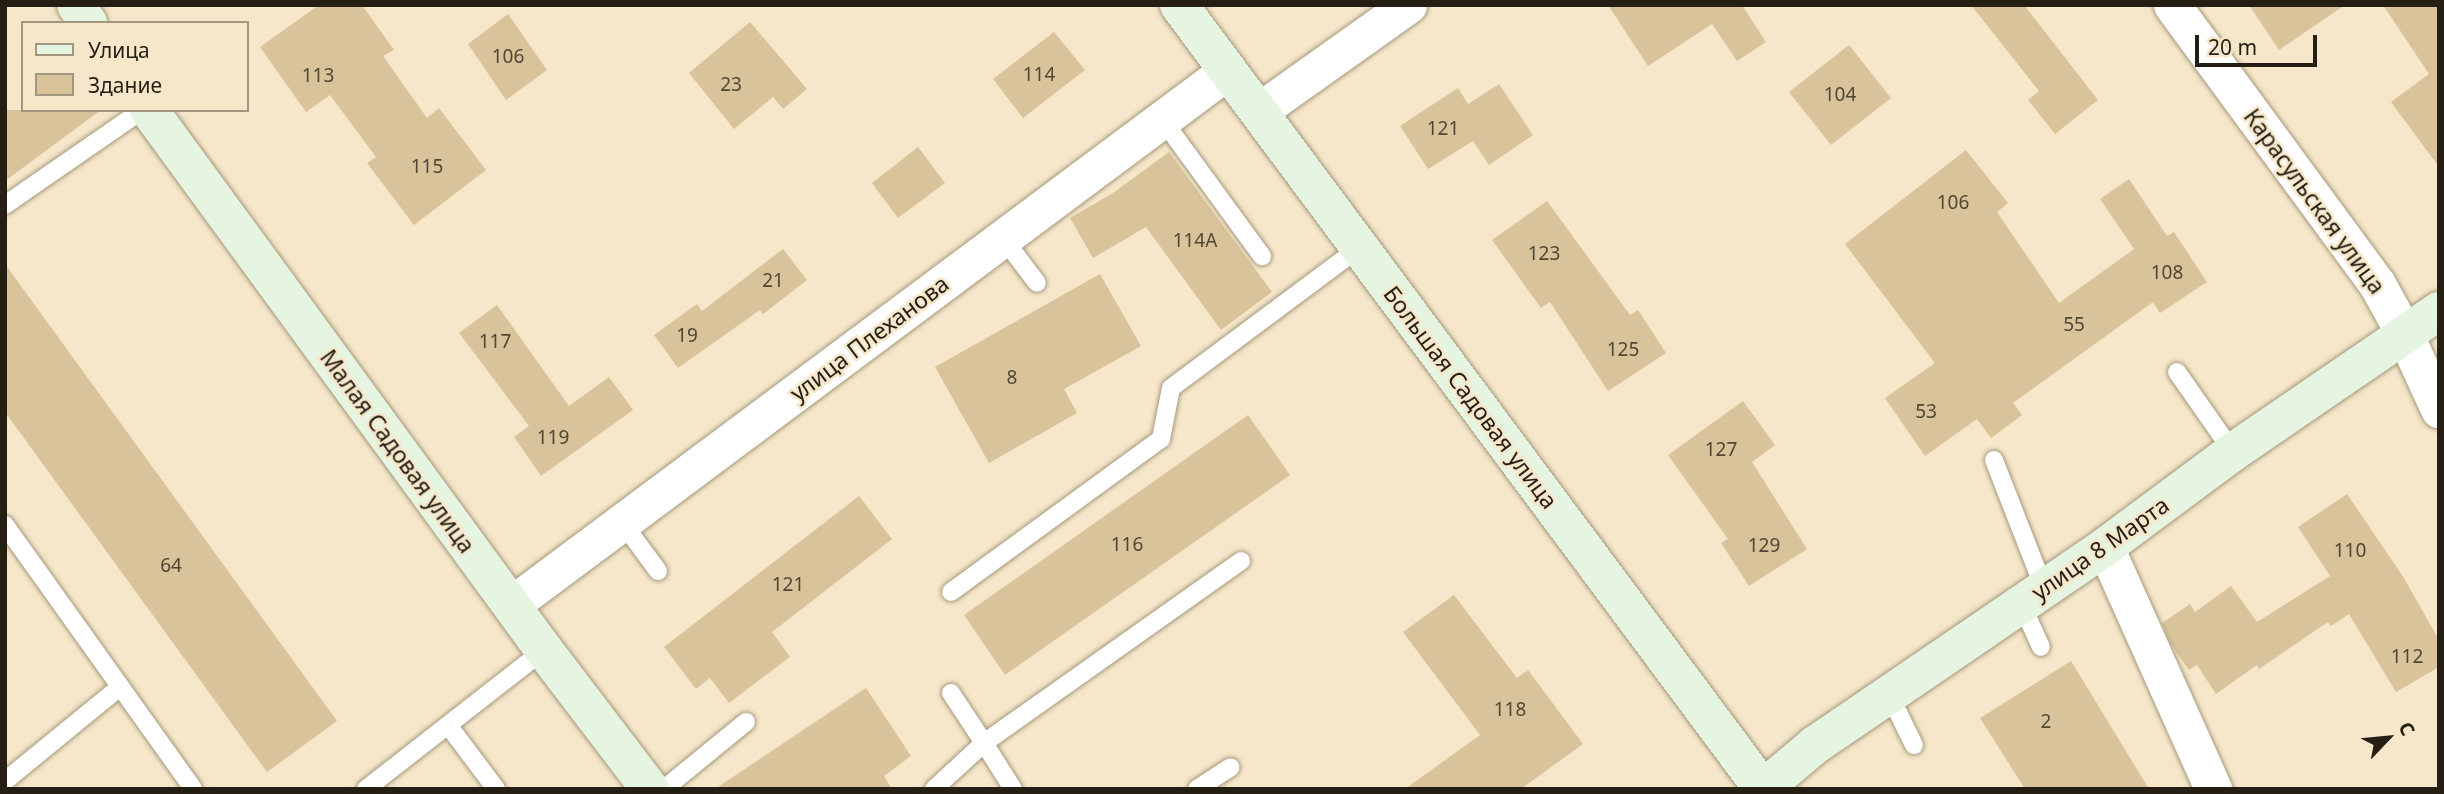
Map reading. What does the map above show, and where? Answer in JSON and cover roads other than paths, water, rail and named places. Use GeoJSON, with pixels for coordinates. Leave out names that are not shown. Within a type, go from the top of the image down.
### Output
{"type":"FeatureCollection","features":[{"type":"Feature","properties":{"kind":"street"},"geometry":{"type":"LineString","coordinates":[[76,5],[87,21]]}},
{"type":"Feature","properties":{"kind":"street","name":"Большая Садовая улица"},"geometry":{"type":"LineString","coordinates":[[1179,5],[1763,789]]}},
{"type":"Feature","properties":{"kind":"street"},"geometry":{"type":"LineString","coordinates":[[1259,111],[1408,5]]}},
{"type":"Feature","properties":{"kind":"street","name":"Карасульская улица"},"geometry":{"type":"LineString","coordinates":[[2172,5],[2378,284],[2439,409]]}},
{"type":"Feature","properties":{"kind":"street","name":"улица Плеханова"},"geometry":{"type":"LineString","coordinates":[[511,605],[1227,71]]}},
{"type":"Feature","properties":{"kind":"street","name":"Малая Садовая улица"},"geometry":{"type":"LineString","coordinates":[[150,112],[544,650],[650,789]]}},
{"type":"Feature","properties":{"kind":"street","name":"улица 8 Марта"},"geometry":{"type":"LineString","coordinates":[[1763,789],[1815,746],[2105,547],[2233,452],[2439,311]]}},
{"type":"Feature","properties":{"kind":"street"},"geometry":{"type":"LineString","coordinates":[[2105,547],[2213,789]]}},
{"type":"Feature","properties":{"kind":"lane"},"geometry":{"type":"LineString","coordinates":[[5,205],[139,112]]}},
{"type":"Feature","properties":{"kind":"lane"},"geometry":{"type":"LineString","coordinates":[[1162,119],[1262,256]]}},
{"type":"Feature","properties":{"kind":"lane"},"geometry":{"type":"LineString","coordinates":[[1003,238],[1037,283]]}},
{"type":"Feature","properties":{"kind":"lane"},"geometry":{"type":"LineString","coordinates":[[951,592],[1161,439],[1171,388],[1360,247]]}},
{"type":"Feature","properties":{"kind":"lane"},"geometry":{"type":"LineString","coordinates":[[2177,372],[2233,452]]}},
{"type":"Feature","properties":{"kind":"lane"},"geometry":{"type":"LineString","coordinates":[[1994,460],[2033,596],[2041,646]]}},
{"type":"Feature","properties":{"kind":"lane"},"geometry":{"type":"LineString","coordinates":[[622,522],[658,571]]}},
{"type":"Feature","properties":{"kind":"lane"},"geometry":{"type":"LineString","coordinates":[[5,525],[193,789]]}},
{"type":"Feature","properties":{"kind":"lane"},"geometry":{"type":"LineString","coordinates":[[934,789],[984,743],[1241,561]]}},
{"type":"Feature","properties":{"kind":"lane"},"geometry":{"type":"LineString","coordinates":[[366,789],[544,650]]}},
{"type":"Feature","properties":{"kind":"lane"},"geometry":{"type":"LineString","coordinates":[[5,781],[120,687]]}},
{"type":"Feature","properties":{"kind":"lane"},"geometry":{"type":"LineString","coordinates":[[951,693],[1013,789]]}},
{"type":"Feature","properties":{"kind":"lane"},"geometry":{"type":"LineString","coordinates":[[1889,694],[1914,745]]}},
{"type":"Feature","properties":{"kind":"lane"},"geometry":{"type":"LineString","coordinates":[[664,789],[747,722]]}},
{"type":"Feature","properties":{"kind":"lane"},"geometry":{"type":"LineString","coordinates":[[448,725],[496,789]]}},
{"type":"Feature","properties":{"kind":"lane"},"geometry":{"type":"LineString","coordinates":[[1198,789],[1231,767]]}}]}
